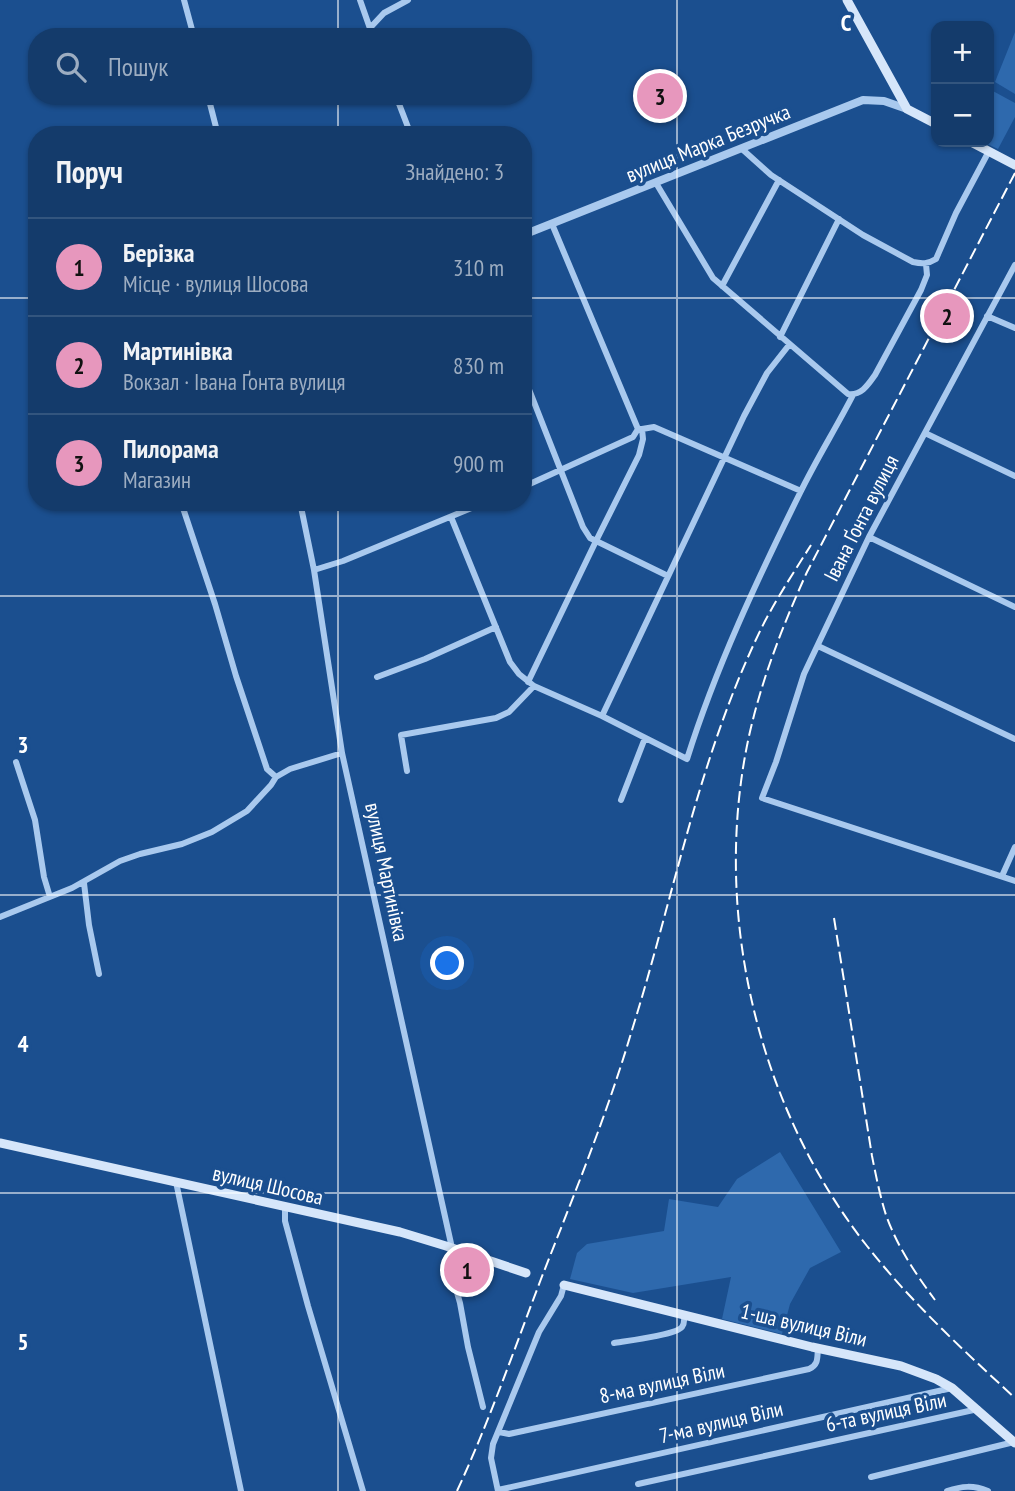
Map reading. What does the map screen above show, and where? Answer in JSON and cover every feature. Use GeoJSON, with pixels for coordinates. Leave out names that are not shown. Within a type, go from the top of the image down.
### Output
{"type":"FeatureCollection","features":[{"type":"Feature","properties":{"kind":"main road"},"geometry":{"type":"LineString","coordinates":[[847,0],[907,109],[931,121]]}},
{"type":"Feature","properties":{"kind":"main road"},"geometry":{"type":"LineString","coordinates":[[981,147],[1015,165]]}},
{"type":"Feature","properties":{"kind":"main road","name":"вулиця Шосова"},"geometry":{"type":"LineString","coordinates":[[0,1143],[400,1232],[526,1273]]}},
{"type":"Feature","properties":{"kind":"main road","name":"1-ша вулиця Віли"},"geometry":{"type":"LineString","coordinates":[[564,1285],[901,1366],[952,1388],[1015,1442]]}},
{"type":"Feature","properties":{"kind":"street"},"geometry":{"type":"LineString","coordinates":[[184,0],[192,28]]}},
{"type":"Feature","properties":{"kind":"street"},"geometry":{"type":"LineString","coordinates":[[360,0],[370,28],[384,13],[408,0]]}},
{"type":"Feature","properties":{"kind":"street","name":"вулиця Марка Безручка"},"geometry":{"type":"LineString","coordinates":[[532,231],[863,100],[884,101],[907,109]]}},
{"type":"Feature","properties":{"kind":"street"},"geometry":{"type":"LineString","coordinates":[[210,105],[216,126]]}},
{"type":"Feature","properties":{"kind":"street"},"geometry":{"type":"LineString","coordinates":[[399,105],[408,126]]}},
{"type":"Feature","properties":{"kind":"street"},"geometry":{"type":"LineString","coordinates":[[742,149],[779,180],[863,235],[914,262],[926,264],[936,259],[956,213],[989,151]]}},
{"type":"Feature","properties":{"kind":"street"},"geometry":{"type":"LineString","coordinates":[[722,286],[779,180]]}},
{"type":"Feature","properties":{"kind":"street"},"geometry":{"type":"LineString","coordinates":[[656,183],[713,278],[843,391],[853,395],[868,385],[885,358],[921,290],[927,275],[926,264]]}},
{"type":"Feature","properties":{"kind":"street"},"geometry":{"type":"LineString","coordinates":[[780,337],[839,219]]}},
{"type":"Feature","properties":{"kind":"street"},"geometry":{"type":"LineString","coordinates":[[407,771],[401,736],[496,718],[509,712],[531,684],[596,541],[639,456],[643,439],[640,429],[552,223]]}},
{"type":"Feature","properties":{"kind":"street","name":"Івана Ґонта вулиця"},"geometry":{"type":"LineString","coordinates":[[1002,876],[762,798],[804,674],[869,537],[1015,265]]}},
{"type":"Feature","properties":{"kind":"street"},"geometry":{"type":"LineString","coordinates":[[987,316],[1015,328]]}},
{"type":"Feature","properties":{"kind":"street"},"geometry":{"type":"LineString","coordinates":[[602,716],[724,457],[767,373],[789,345]]}},
{"type":"Feature","properties":{"kind":"street"},"geometry":{"type":"LineString","coordinates":[[451,517],[510,662],[519,674],[531,684],[687,759],[736,627],[801,491],[853,395]]}},
{"type":"Feature","properties":{"kind":"street"},"geometry":{"type":"LineString","coordinates":[[532,396],[583,527],[590,538],[668,576]]}},
{"type":"Feature","properties":{"kind":"street"},"geometry":{"type":"LineString","coordinates":[[532,483],[633,436],[640,429],[654,427],[801,491]]}},
{"type":"Feature","properties":{"kind":"street"},"geometry":{"type":"LineString","coordinates":[[925,433],[1015,476]]}},
{"type":"Feature","properties":{"kind":"street"},"geometry":{"type":"LineString","coordinates":[[184,511],[267,769],[276,777]]}},
{"type":"Feature","properties":{"kind":"street","name":"вулиця Мартинівка"},"geometry":{"type":"LineString","coordinates":[[302,511],[314,570],[342,753],[452,1248],[452,1275],[482,1407]]}},
{"type":"Feature","properties":{"kind":"street"},"geometry":{"type":"LineString","coordinates":[[314,570],[343,561],[465,511]]}},
{"type":"Feature","properties":{"kind":"street"},"geometry":{"type":"LineString","coordinates":[[869,537],[1015,607]]}},
{"type":"Feature","properties":{"kind":"street"},"geometry":{"type":"LineString","coordinates":[[377,677],[496,627]]}},
{"type":"Feature","properties":{"kind":"street"},"geometry":{"type":"LineString","coordinates":[[818,646],[1015,739]]}},
{"type":"Feature","properties":{"kind":"street"},"geometry":{"type":"LineString","coordinates":[[621,800],[645,738]]}},
{"type":"Feature","properties":{"kind":"street"},"geometry":{"type":"LineString","coordinates":[[0,917],[84,883],[120,862],[140,854],[182,844],[212,832],[247,811],[276,777],[290,769],[342,753]]}},
{"type":"Feature","properties":{"kind":"street"},"geometry":{"type":"LineString","coordinates":[[16,762],[35,820],[50,897]]}},
{"type":"Feature","properties":{"kind":"street"},"geometry":{"type":"LineString","coordinates":[[1015,847],[1002,876],[1015,881]]}},
{"type":"Feature","properties":{"kind":"street"},"geometry":{"type":"LineString","coordinates":[[84,883],[99,974]]}},
{"type":"Feature","properties":{"kind":"street"},"geometry":{"type":"LineString","coordinates":[[176,1182],[241,1491]]}},
{"type":"Feature","properties":{"kind":"street"},"geometry":{"type":"LineString","coordinates":[[285,1206],[285,1221],[308,1307],[363,1491]]}},
{"type":"Feature","properties":{"kind":"street"},"geometry":{"type":"LineString","coordinates":[[498,1491],[491,1451],[539,1332],[561,1296],[564,1285]]}},
{"type":"Feature","properties":{"kind":"street"},"geometry":{"type":"LineString","coordinates":[[614,1343],[674,1333],[682,1327],[684,1316]]}},
{"type":"Feature","properties":{"kind":"street","name":"8-ма вулиця Віли"},"geometry":{"type":"LineString","coordinates":[[499,1432],[509,1434],[809,1369],[816,1366],[818,1348]]}},
{"type":"Feature","properties":{"kind":"street","name":"7-ма вулиця Віли"},"geometry":{"type":"LineString","coordinates":[[498,1491],[952,1388]]}},
{"type":"Feature","properties":{"kind":"street","name":"6-та вулиця Віли"},"geometry":{"type":"LineString","coordinates":[[638,1484],[978,1409]]}},
{"type":"Feature","properties":{"kind":"street"},"geometry":{"type":"LineString","coordinates":[[871,1477],[1015,1442]]}},
{"type":"Feature","properties":{"kind":"street"},"geometry":{"type":"LineString","coordinates":[[947,1491],[966,1486],[988,1491]]}},
{"type":"Feature","properties":{"kind":"shaded area"},"geometry":{"type":"Polygon","coordinates":[[[1015,32],[1015,94],[995,82],[1015,32]]]}},
{"type":"Feature","properties":{"kind":"shaded area"},"geometry":{"type":"Polygon","coordinates":[[[994,92],[1015,103],[1015,117],[998,149],[994,147],[994,92]]]}},
{"type":"Feature","properties":{"kind":"shaded area"},"geometry":{"type":"Polygon","coordinates":[[[780,1152],[841,1252],[810,1268],[790,1304],[782,1334],[722,1319],[731,1277],[633,1293],[570,1279],[577,1253],[587,1244],[664,1231],[669,1199],[718,1207],[737,1179],[780,1152]]]}},
{"type":"Feature","properties":{"kind":"railway"},"geometry":{"type":"LineString","coordinates":[[1015,173],[807,572],[782,632],[760,693],[749,736],[739,802],[736,870],[741,937],[752,1004],[771,1069],[797,1132],[829,1191],[884,1267],[938,1325],[1015,1398]]}},
{"type":"Feature","properties":{"kind":"railway"},"geometry":{"type":"LineString","coordinates":[[457,1491],[501,1386],[612,1093],[704,775],[721,725],[762,627],[811,545]]}},
{"type":"Feature","properties":{"kind":"railway"},"geometry":{"type":"LineString","coordinates":[[834,918],[872,1156],[882,1201],[901,1248],[935,1300]]}},
{"type":"Feature","properties":{"kind":"place","name":"Пилорама"},"geometry":{"type":"Point","coordinates":[660,96]}},
{"type":"Feature","properties":{"kind":"place","name":"Мартинівка"},"geometry":{"type":"Point","coordinates":[947,316]}},
{"type":"Feature","properties":{"kind":"place","name":"Берізка"},"geometry":{"type":"Point","coordinates":[467,1270]}}]}
